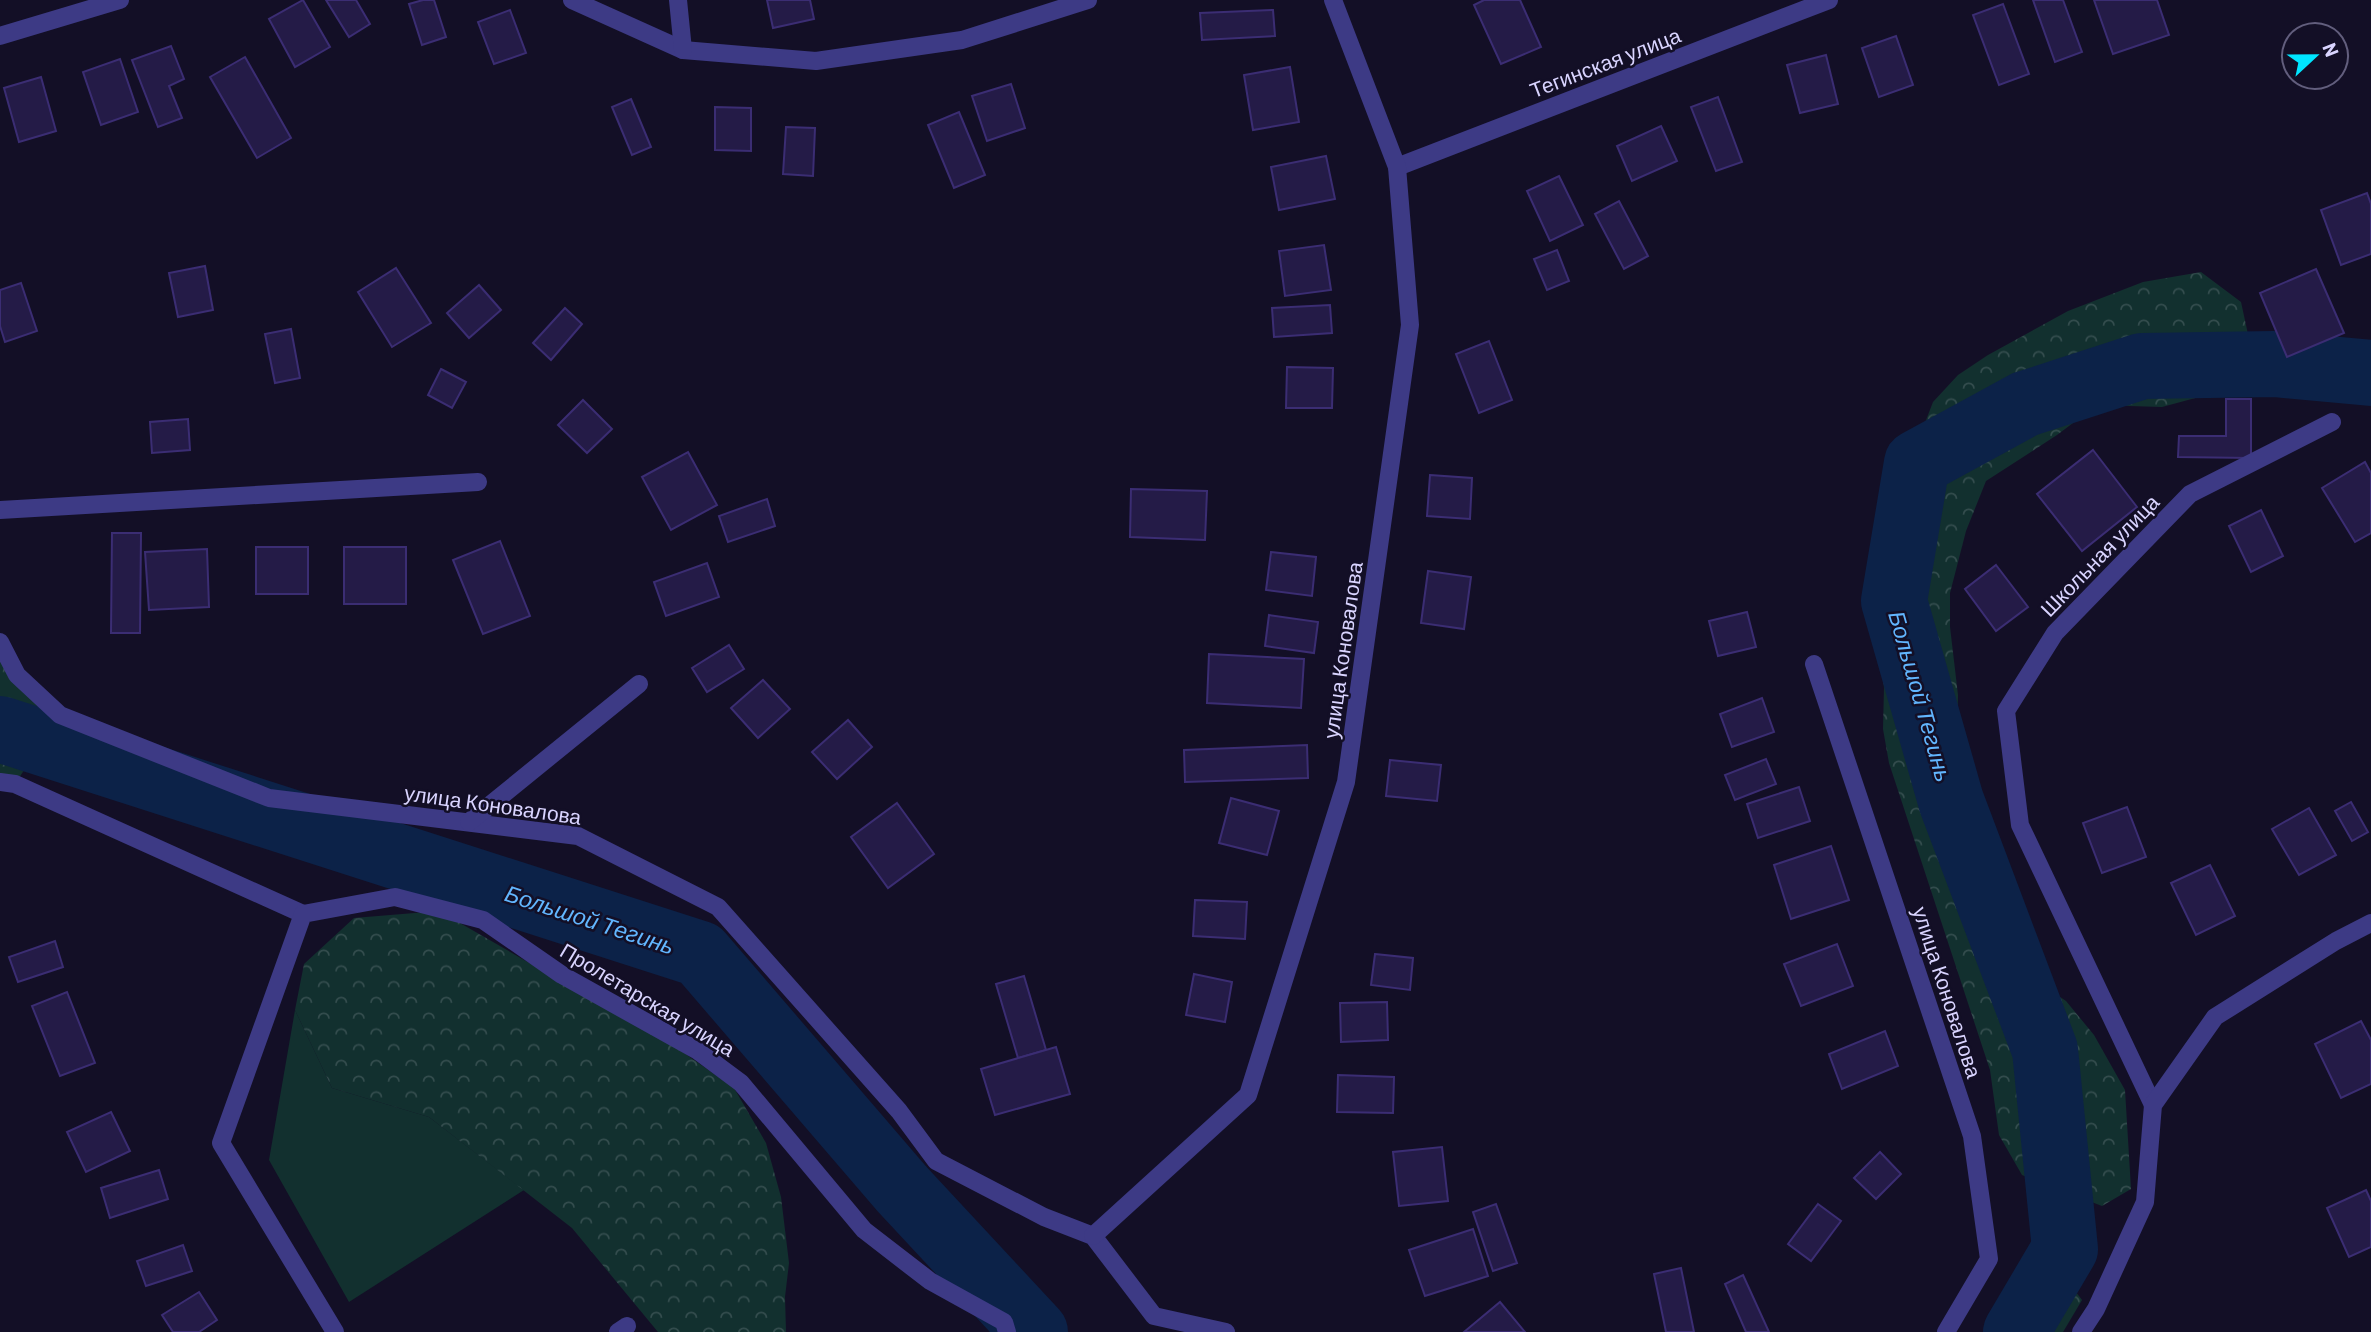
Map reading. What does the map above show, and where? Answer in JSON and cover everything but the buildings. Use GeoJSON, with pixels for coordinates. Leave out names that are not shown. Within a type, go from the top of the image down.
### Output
{"type":"FeatureCollection","features":[{"type":"Feature","properties":{"kind":"street"},"geometry":{"type":"LineString","coordinates":[[0,36],[120,0]]}},
{"type":"Feature","properties":{"kind":"street"},"geometry":{"type":"LineString","coordinates":[[572,0],[683,50],[816,61],[962,40],[1088,0]]}},
{"type":"Feature","properties":{"kind":"street"},"geometry":{"type":"LineString","coordinates":[[678,0],[683,50]]}},
{"type":"Feature","properties":{"kind":"street","name":"улица Коновалова"},"geometry":{"type":"LineString","coordinates":[[0,642],[17,675],[60,715],[269,798],[578,836],[718,907],[899,1111],[936,1161],[1044,1217],[1093,1236],[1248,1095],[1346,782],[1410,325],[1397,167],[1333,0]]}},
{"type":"Feature","properties":{"kind":"street","name":"Тегинская улица"},"geometry":{"type":"LineString","coordinates":[[1397,167],[1829,0]]}},
{"type":"Feature","properties":{"kind":"street","name":"Школьная улица"},"geometry":{"type":"LineString","coordinates":[[2153,1105],[2020,825],[2006,711],[2055,633],[2190,494],[2332,422]]}},
{"type":"Feature","properties":{"kind":"street"},"geometry":{"type":"LineString","coordinates":[[0,510],[478,482]]}},
{"type":"Feature","properties":{"kind":"street","name":"улица Коновалова"},"geometry":{"type":"LineString","coordinates":[[1814,664],[1972,1136],[1989,1259],[1946,1332]]}},
{"type":"Feature","properties":{"kind":"street"},"geometry":{"type":"LineString","coordinates":[[469,822],[639,684]]}},
{"type":"Feature","properties":{"kind":"street"},"geometry":{"type":"LineString","coordinates":[[0,782],[15,784],[303,914],[221,1143],[335,1332]]}},
{"type":"Feature","properties":{"kind":"street","name":"Пролетарская улица"},"geometry":{"type":"LineString","coordinates":[[303,914],[395,897],[483,919],[562,975],[698,1051],[741,1083],[864,1230],[930,1281],[1004,1322],[1007,1332]]}},
{"type":"Feature","properties":{"kind":"street"},"geometry":{"type":"LineString","coordinates":[[2081,1332],[2096,1308],[2145,1202],[2153,1105],[2215,1017],[2336,941],[2371,923]]}},
{"type":"Feature","properties":{"kind":"street"},"geometry":{"type":"LineString","coordinates":[[1093,1236],[1154,1316],[1226,1332]]}},
{"type":"Feature","properties":{"kind":"green space"},"geometry":{"type":"Polygon","coordinates":[[[2201,272],[2241,302],[2249,339],[2236,387],[2162,407],[2097,405],[2057,435],[1986,481],[1966,531],[1950,593],[1950,627],[1958,695],[1957,751],[1935,791],[1954,892],[1989,949],[2066,1001],[2094,1035],[2125,1090],[2131,1189],[2102,1206],[2022,1175],[1999,1135],[1990,1070],[1889,763],[1883,729],[1884,688],[1870,564],[1884,529],[1894,468],[1918,441],[1933,402],[1958,375],[1988,355],[2068,311],[2143,282],[2201,272]]]}},
{"type":"Feature","properties":{"kind":"green space"},"geometry":{"type":"Polygon","coordinates":[[[0,642],[60,715],[15,784],[0,782],[0,642]]]}},
{"type":"Feature","properties":{"kind":"green space"},"geometry":{"type":"Polygon","coordinates":[[[439,911],[677,1048],[734,1088],[766,1143],[781,1197],[789,1263],[785,1297],[786,1332],[658,1332],[572,1228],[429,1117],[332,1088],[295,1010],[304,964],[354,918],[439,911]]]}},
{"type":"Feature","properties":{"kind":"green space"},"geometry":{"type":"Polygon","coordinates":[[[295,1010],[332,1088],[429,1117],[524,1190],[349,1302],[269,1160],[295,1010]]]}},
{"type":"Feature","properties":{"kind":"green space"},"geometry":{"type":"Polygon","coordinates":[[[2048,1255],[2082,1300],[2063,1332],[1994,1332],[2016,1290],[2048,1255]]]}},
{"type":"Feature","properties":{"kind":"waterway","name":"Большой Тегинь"},"geometry":{"type":"LineString","coordinates":[[2016,1332],[2065,1249],[2045,1050],[1951,801],[1894,601],[1917,463],[2025,404],[2142,366],[2274,364],[2371,373]]}},
{"type":"Feature","properties":{"kind":"waterway","name":"Большой Тегинь"},"geometry":{"type":"LineString","coordinates":[[0,729],[700,954],[902,1189],[1035,1332]]}}]}
